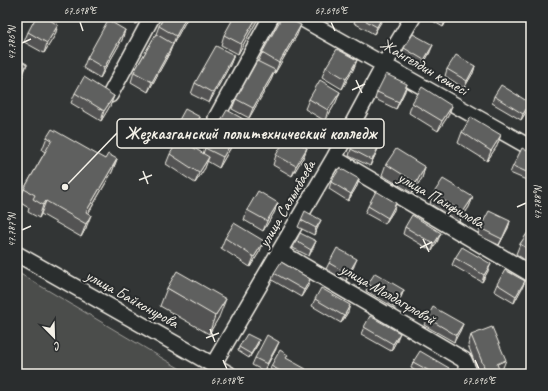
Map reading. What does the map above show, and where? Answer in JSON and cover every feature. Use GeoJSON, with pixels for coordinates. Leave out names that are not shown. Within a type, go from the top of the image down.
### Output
{"type":"FeatureCollection","features":[{"type":"Feature","properties":{"kind":"street"},"geometry":{"type":"LineString","coordinates":[[110,95],[152,17]]}},
{"type":"Feature","properties":{"kind":"street"},"geometry":{"type":"LineString","coordinates":[[216,118],[271,17]]}},
{"type":"Feature","properties":{"kind":"street","name":"Жангелдин көшесі"},"geometry":{"type":"LineString","coordinates":[[299,17],[531,148]]}},
{"type":"Feature","properties":{"kind":"street","name":"улица Салыкбаева"},"geometry":{"type":"LineString","coordinates":[[213,365],[280,252],[334,158],[384,65],[413,17]]}},
{"type":"Feature","properties":{"kind":"street","name":"улица Панфилова"},"geometry":{"type":"LineString","coordinates":[[334,158],[531,274]]}},
{"type":"Feature","properties":{"kind":"street","name":"улица Молдагуловой"},"geometry":{"type":"LineString","coordinates":[[280,252],[464,360],[470,374]]}},
{"type":"Feature","properties":{"kind":"street","name":"улица Байконурова"},"geometry":{"type":"LineString","coordinates":[[17,254],[229,374]]}},
{"type":"Feature","properties":{"kind":"shaded area"},"geometry":{"type":"Polygon","coordinates":[[[17,272],[189,374],[17,374],[17,272]]]}},
{"type":"Feature","properties":{"kind":"building"},"geometry":{"type":"Polygon","coordinates":[[[36,17],[45,17],[58,25],[47,43],[28,32],[36,17]]]}},
{"type":"Feature","properties":{"kind":"building"},"geometry":{"type":"Polygon","coordinates":[[[164,17],[186,17],[176,36],[159,26],[164,17]]]}},
{"type":"Feature","properties":{"kind":"building"},"geometry":{"type":"Polygon","coordinates":[[[234,17],[257,17],[241,44],[224,35],[234,17]]]}},
{"type":"Feature","properties":{"kind":"building"},"geometry":{"type":"Polygon","coordinates":[[[282,17],[301,25],[279,63],[262,53],[282,17]]]}},
{"type":"Feature","properties":{"kind":"building"},"geometry":{"type":"Polygon","coordinates":[[[359,17],[382,17],[377,27],[359,17]]]}},
{"type":"Feature","properties":{"kind":"building"},"geometry":{"type":"Polygon","coordinates":[[[108,20],[125,30],[104,68],[87,58],[108,20]]]}},
{"type":"Feature","properties":{"kind":"building"},"geometry":{"type":"Polygon","coordinates":[[[156,34],[173,44],[152,82],[134,72],[156,34]]]}},
{"type":"Feature","properties":{"kind":"building"},"geometry":{"type":"Polygon","coordinates":[[[413,34],[433,45],[424,60],[404,48],[413,34]]]}},
{"type":"Feature","properties":{"kind":"building"},"geometry":{"type":"Polygon","coordinates":[[[216,46],[234,55],[213,93],[195,83],[216,46]]]}},
{"type":"Feature","properties":{"kind":"building"},"geometry":{"type":"Polygon","coordinates":[[[337,49],[357,60],[346,79],[326,67],[337,49]]]}},
{"type":"Feature","properties":{"kind":"building"},"geometry":{"type":"Polygon","coordinates":[[[456,55],[475,66],[467,81],[447,69],[456,55]]]}},
{"type":"Feature","properties":{"kind":"building"},"geometry":{"type":"Polygon","coordinates":[[[17,59],[27,64],[17,83],[17,59]]]}},
{"type":"Feature","properties":{"kind":"building"},"geometry":{"type":"Polygon","coordinates":[[[257,61],[275,70],[253,108],[236,99],[257,61]]]}},
{"type":"Feature","properties":{"kind":"building"},"geometry":{"type":"Polygon","coordinates":[[[386,74],[407,84],[399,102],[377,92],[386,74]]]}},
{"type":"Feature","properties":{"kind":"building"},"geometry":{"type":"Polygon","coordinates":[[[84,77],[114,96],[104,111],[75,93],[84,77]]]}},
{"type":"Feature","properties":{"kind":"building"},"geometry":{"type":"Polygon","coordinates":[[[320,80],[340,92],[328,110],[309,99],[320,80]]]}},
{"type":"Feature","properties":{"kind":"building"},"geometry":{"type":"Polygon","coordinates":[[[501,85],[530,103],[523,114],[494,96],[501,85]]]}},
{"type":"Feature","properties":{"kind":"building"},"geometry":{"type":"Polygon","coordinates":[[[422,87],[452,106],[442,121],[412,103],[422,87]]]}},
{"type":"Feature","properties":{"kind":"building"},"geometry":{"type":"Polygon","coordinates":[[[185,109],[200,117],[194,128],[179,120],[185,109]]]}},
{"type":"Feature","properties":{"kind":"building"},"geometry":{"type":"Polygon","coordinates":[[[227,110],[245,120],[223,157],[205,148],[227,110]]]}},
{"type":"Feature","properties":{"kind":"building"},"geometry":{"type":"Polygon","coordinates":[[[471,117],[501,135],[491,151],[462,132],[471,117]]]}},
{"type":"Feature","properties":{"kind":"building"},"geometry":{"type":"Polygon","coordinates":[[[52,129],[105,159],[108,154],[117,159],[86,212],[91,215],[86,224],[46,201],[43,205],[33,199],[35,195],[24,189],[52,140],[47,137],[52,129]]]}},
{"type":"Feature","properties":{"kind":"building"},"geometry":{"type":"Polygon","coordinates":[[[360,132],[381,142],[372,160],[351,149],[360,132]]]}},
{"type":"Feature","properties":{"kind":"building"},"geometry":{"type":"Polygon","coordinates":[[[287,136],[307,148],[296,166],[276,155],[287,136]]]}},
{"type":"Feature","properties":{"kind":"building"},"geometry":{"type":"Polygon","coordinates":[[[179,139],[209,157],[199,173],[170,154],[179,139]]]}},
{"type":"Feature","properties":{"kind":"building"},"geometry":{"type":"Polygon","coordinates":[[[522,148],[531,153],[531,174],[513,166],[522,148]]]}},
{"type":"Feature","properties":{"kind":"building"},"geometry":{"type":"Polygon","coordinates":[[[396,149],[425,167],[416,183],[386,164],[396,149]]]}},
{"type":"Feature","properties":{"kind":"building"},"geometry":{"type":"Polygon","coordinates":[[[340,168],[359,179],[351,194],[331,182],[340,168]]]}},
{"type":"Feature","properties":{"kind":"building"},"geometry":{"type":"Polygon","coordinates":[[[443,179],[473,197],[463,212],[433,194],[443,179]]]}},
{"type":"Feature","properties":{"kind":"building"},"geometry":{"type":"Polygon","coordinates":[[[258,191],[278,203],[267,221],[247,210],[258,191]]]}},
{"type":"Feature","properties":{"kind":"building"},"geometry":{"type":"Polygon","coordinates":[[[376,191],[396,203],[388,218],[368,206],[376,191]]]}},
{"type":"Feature","properties":{"kind":"building"},"geometry":{"type":"Polygon","coordinates":[[[305,211],[321,220],[316,228],[301,220],[305,211]]]}},
{"type":"Feature","properties":{"kind":"building"},"geometry":{"type":"Polygon","coordinates":[[[489,211],[510,221],[502,239],[480,228],[489,211]]]}},
{"type":"Feature","properties":{"kind":"building"},"geometry":{"type":"Polygon","coordinates":[[[412,215],[441,233],[434,244],[405,227],[412,215]]]}},
{"type":"Feature","properties":{"kind":"building"},"geometry":{"type":"Polygon","coordinates":[[[234,223],[264,241],[254,257],[225,238],[234,223]]]}},
{"type":"Feature","properties":{"kind":"building"},"geometry":{"type":"Polygon","coordinates":[[[530,229],[531,230],[531,251],[520,244],[530,229]]]}},
{"type":"Feature","properties":{"kind":"building"},"geometry":{"type":"Polygon","coordinates":[[[300,233],[316,241],[311,250],[296,241],[300,233]]]}},
{"type":"Feature","properties":{"kind":"building"},"geometry":{"type":"Polygon","coordinates":[[[462,247],[491,264],[484,275],[455,258],[462,247]]]}},
{"type":"Feature","properties":{"kind":"building"},"geometry":{"type":"Polygon","coordinates":[[[337,248],[357,259],[348,274],[329,263],[337,248]]]}},
{"type":"Feature","properties":{"kind":"building"},"geometry":{"type":"Polygon","coordinates":[[[281,262],[310,279],[304,290],[274,273],[281,262]]]}},
{"type":"Feature","properties":{"kind":"building"},"geometry":{"type":"Polygon","coordinates":[[[505,270],[525,281],[516,296],[497,284],[505,270]]]}},
{"type":"Feature","properties":{"kind":"building"},"geometry":{"type":"Polygon","coordinates":[[[177,271],[226,299],[215,316],[167,288],[177,271]]]}},
{"type":"Feature","properties":{"kind":"building"},"geometry":{"type":"Polygon","coordinates":[[[375,273],[404,290],[397,301],[368,284],[375,273]]]}},
{"type":"Feature","properties":{"kind":"building"},"geometry":{"type":"Polygon","coordinates":[[[321,288],[350,305],[344,316],[315,299],[321,288]]]}},
{"type":"Feature","properties":{"kind":"building"},"geometry":{"type":"Polygon","coordinates":[[[433,307],[463,324],[456,335],[427,318],[433,307]]]}},
{"type":"Feature","properties":{"kind":"building"},"geometry":{"type":"Polygon","coordinates":[[[370,316],[400,333],[393,344],[364,327],[370,316]]]}},
{"type":"Feature","properties":{"kind":"building"},"geometry":{"type":"Polygon","coordinates":[[[492,327],[506,360],[497,364],[501,374],[487,374],[471,335],[492,327]]]}},
{"type":"Feature","properties":{"kind":"building"},"geometry":{"type":"Polygon","coordinates":[[[247,334],[259,340],[251,354],[239,347],[247,334]]]}},
{"type":"Feature","properties":{"kind":"building"},"geometry":{"type":"Polygon","coordinates":[[[267,335],[279,342],[267,364],[255,358],[267,335]]]}},
{"type":"Feature","properties":{"kind":"building"},"geometry":{"type":"Polygon","coordinates":[[[280,350],[288,355],[286,358],[306,369],[303,374],[286,374],[271,366],[280,350]]]}},
{"type":"Feature","properties":{"kind":"building"},"geometry":{"type":"Polygon","coordinates":[[[420,351],[449,368],[446,374],[435,374],[413,362],[420,351]]]}},
{"type":"Feature","properties":{"kind":"place","name":"Жезказганский политехнический колледж"},"geometry":{"type":"Point","coordinates":[65,187]}}]}
